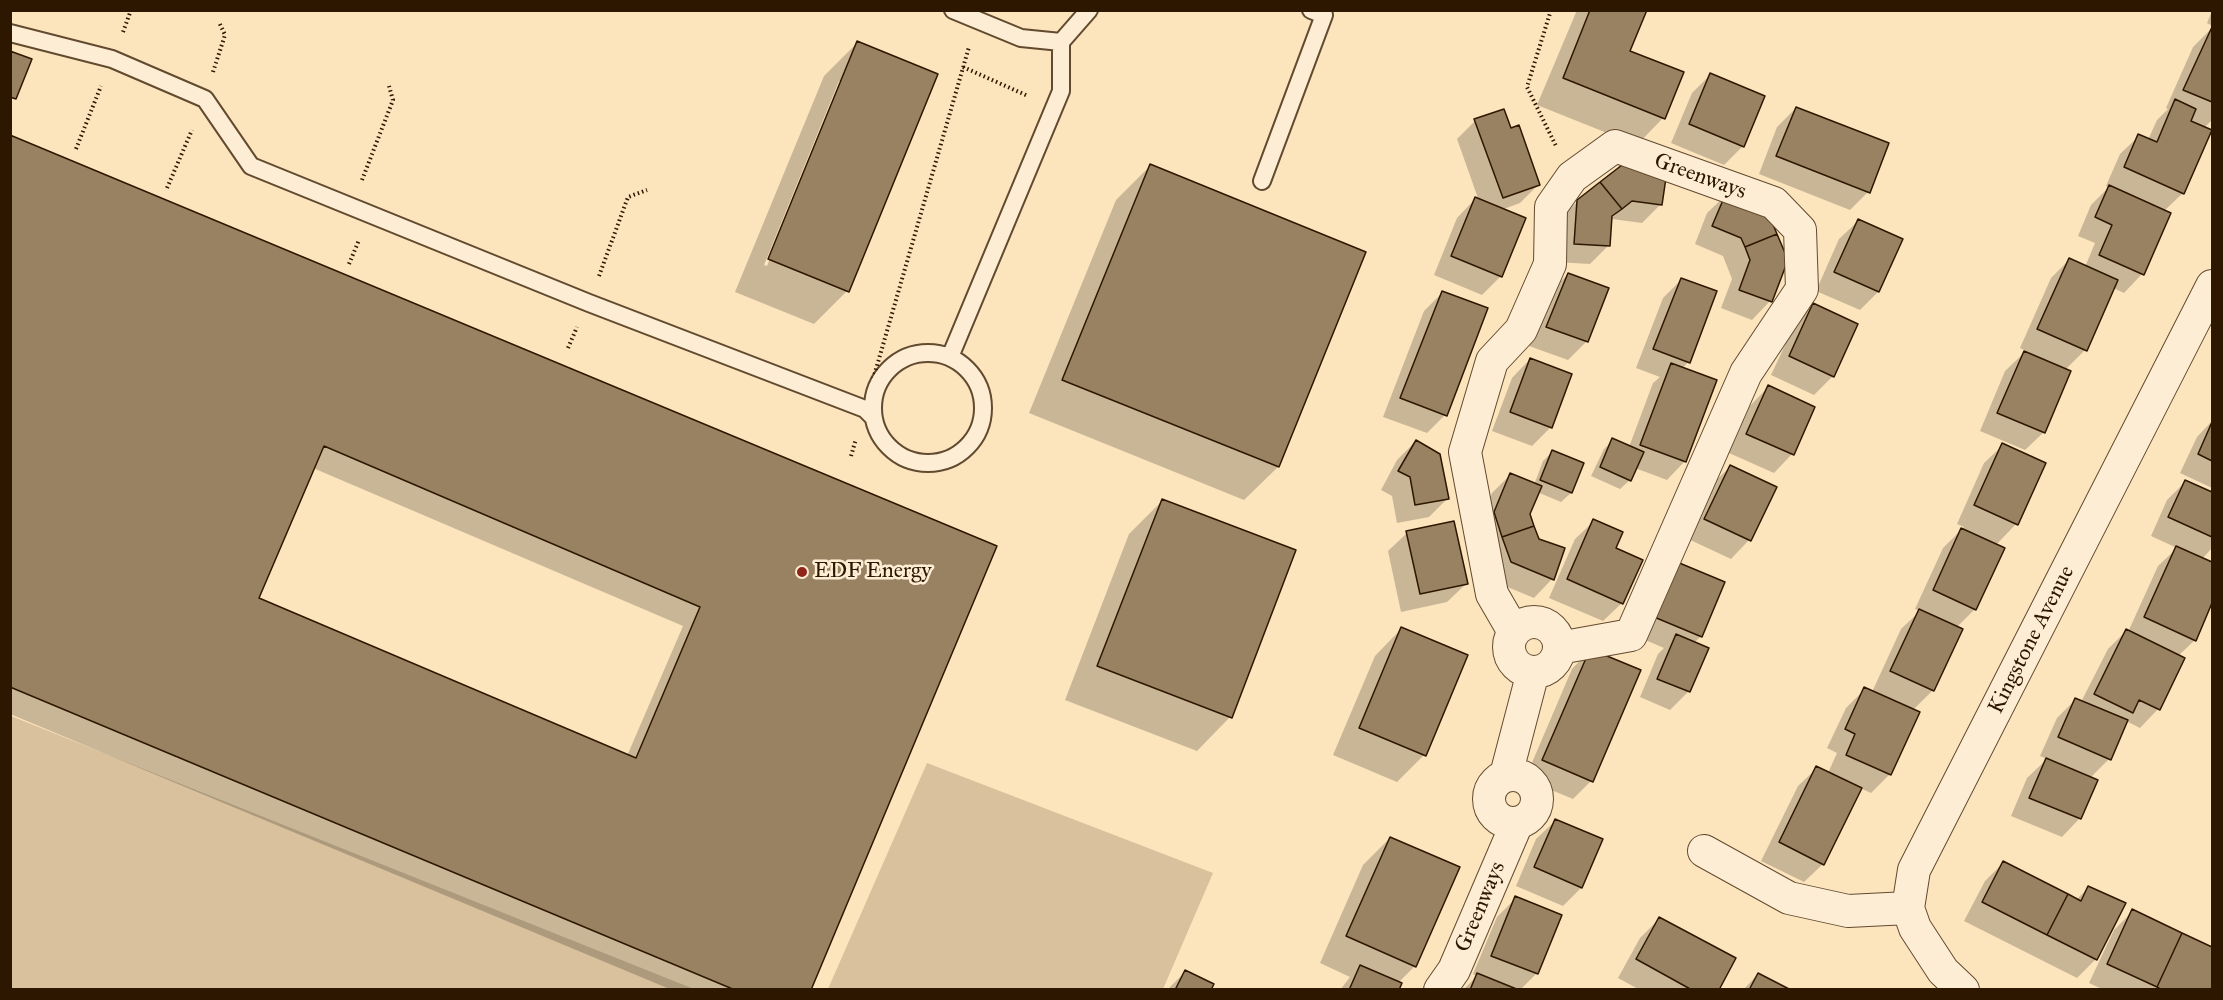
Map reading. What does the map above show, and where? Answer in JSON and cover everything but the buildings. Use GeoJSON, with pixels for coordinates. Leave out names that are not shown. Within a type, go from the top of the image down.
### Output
{"type":"FeatureCollection","features":[{"type":"Feature","properties":{"kind":"street","name":"Greenways"},"geometry":{"type":"LineString","coordinates":[[1514,632],[1491,594],[1465,452],[1492,361],[1521,330],[1550,264],[1551,207],[1572,177],[1615,146],[1774,203],[1800,230],[1802,289],[1746,374],[1631,635],[1559,648]]}},
{"type":"Feature","properties":{"kind":"street","name":"Kingstone Avenue"},"geometry":{"type":"LineString","coordinates":[[1908,908],[1914,870],[2212,286]]}},
{"type":"Feature","properties":{"kind":"street"},"geometry":{"type":"LineString","coordinates":[[1532,622],[1551,628],[1557,635],[1559,648],[1557,657],[1550,666],[1542,670],[1533,672],[1524,670],[1516,665],[1509,649],[1514,632],[1521,626],[1532,622]]}},
{"type":"Feature","properties":{"kind":"street","name":"Greenways"},"geometry":{"type":"LineString","coordinates":[[1440,990],[1454,970],[1517,823],[1533,814],[1538,804],[1538,795],[1533,783],[1526,778],[1506,776],[1533,672]]}},
{"type":"Feature","properties":{"kind":"street"},"geometry":{"type":"LineString","coordinates":[[1704,851],[1789,898],[1848,910],[1908,908],[1916,928],[1943,971],[1964,990]]}},
{"type":"Feature","properties":{"kind":"lane"},"geometry":{"type":"LineString","coordinates":[[953,10],[1021,38],[1060,42]]}},
{"type":"Feature","properties":{"kind":"lane"},"geometry":{"type":"LineString","coordinates":[[950,357],[1061,91],[1060,42],[1089,10]]}},
{"type":"Feature","properties":{"kind":"lane"},"geometry":{"type":"LineString","coordinates":[[1262,181],[1324,15],[1311,10]]}},
{"type":"Feature","properties":{"kind":"lane"},"geometry":{"type":"LineString","coordinates":[[10,33],[112,59],[205,99],[250,166],[869,413]]}},
{"type":"Feature","properties":{"kind":"lane"},"geometry":{"type":"LineString","coordinates":[[925,353],[950,357],[966,368],[981,389],[984,409],[978,433],[967,449],[955,458],[936,464],[912,462],[895,453],[879,436],[869,413],[873,396],[881,379],[894,364],[906,357],[925,353]]}},
{"type":"Feature","properties":{"kind":"path"},"geometry":{"type":"LineString","coordinates":[[1551,10],[1527,87],[1572,177]]}},
{"type":"Feature","properties":{"kind":"path"},"geometry":{"type":"LineString","coordinates":[[851,456],[869,413],[976,20]]}},
{"type":"Feature","properties":{"kind":"path"},"geometry":{"type":"LineString","coordinates":[[963,67],[1054,108]]}},
{"type":"Feature","properties":{"kind":"path"},"geometry":{"type":"LineString","coordinates":[[349,264],[359,242],[355,208],[364,171],[393,100],[389,86]]}},
{"type":"Feature","properties":{"kind":"path"},"geometry":{"type":"LineString","coordinates":[[568,348],[589,303],[628,197],[646,190]]}},
{"type":"Feature","properties":{"kind":"shaded area"},"geometry":{"type":"Polygon","coordinates":[[[11,716],[694,989],[11,989],[11,716]]]}},
{"type":"Feature","properties":{"kind":"shaded area"},"geometry":{"type":"Polygon","coordinates":[[[927,763],[1213,873],[1163,989],[828,989],[927,763]]]}},
{"type":"Feature","properties":{"kind":"place","name":"EDF Energy"},"geometry":{"type":"Point","coordinates":[802,572]}}]}
